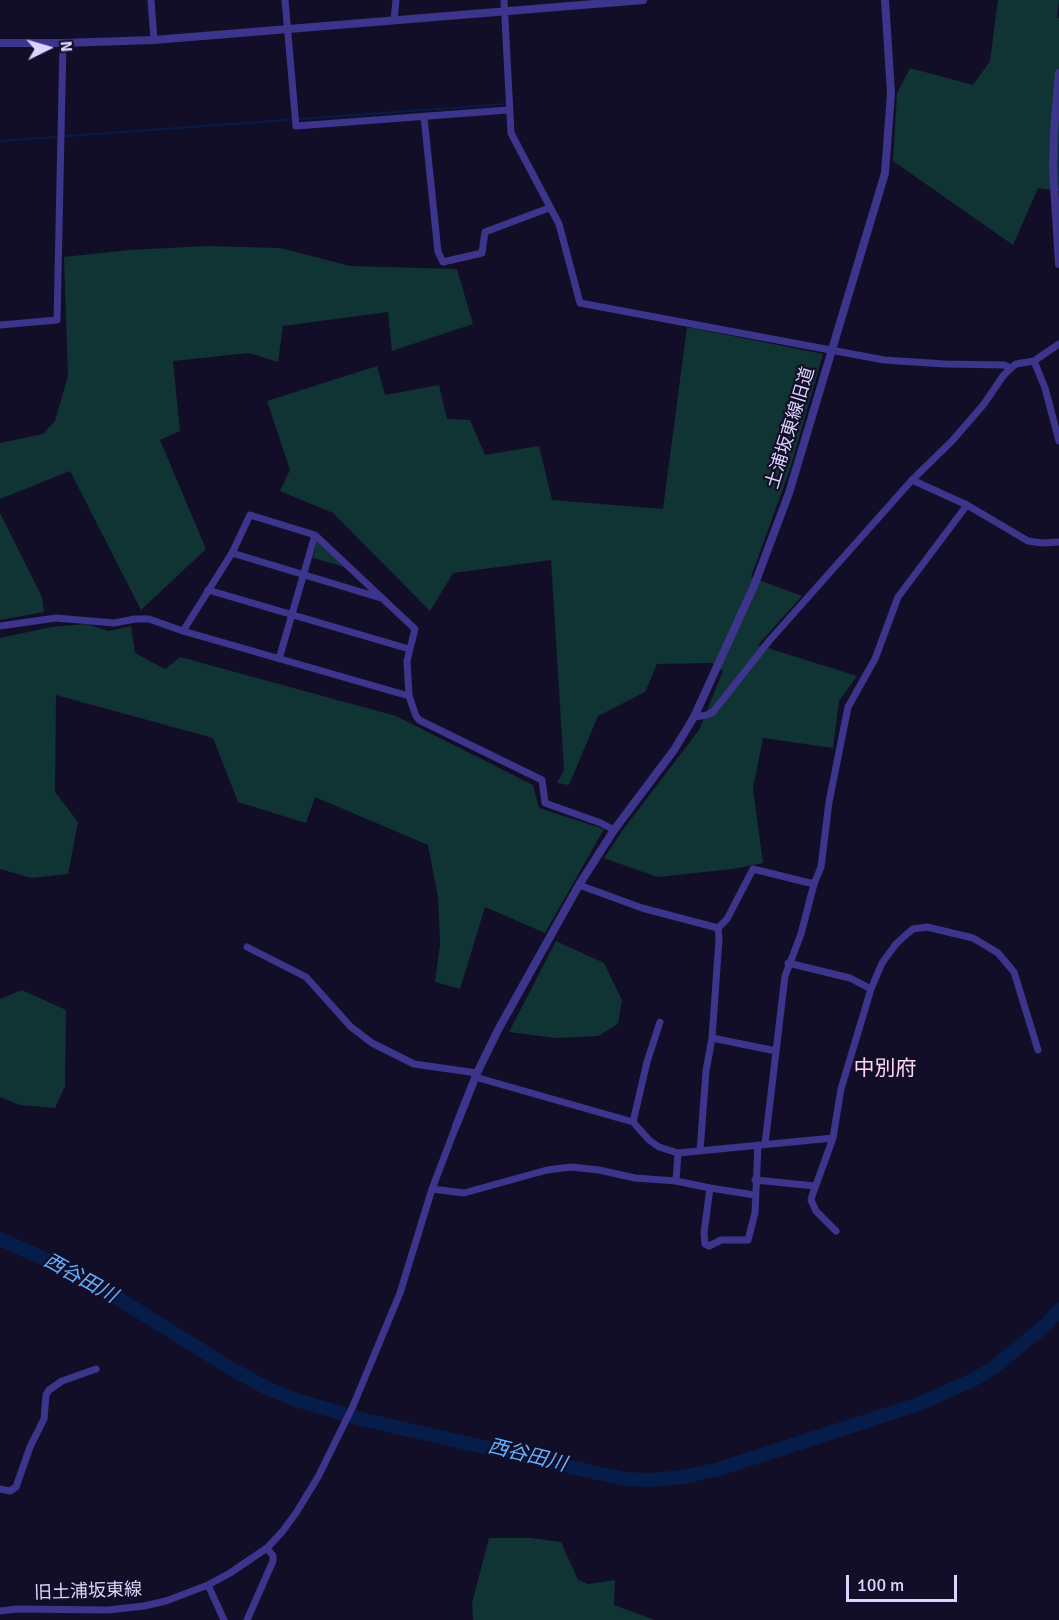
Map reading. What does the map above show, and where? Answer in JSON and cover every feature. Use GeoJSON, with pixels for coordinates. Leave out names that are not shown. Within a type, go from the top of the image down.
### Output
{"type":"FeatureCollection","features":[{"type":"Feature","properties":{"kind":"street"},"geometry":{"type":"LineString","coordinates":[[151,0],[154,40]]}},
{"type":"Feature","properties":{"kind":"street"},"geometry":{"type":"LineString","coordinates":[[285,0],[296,126],[508,110]]}},
{"type":"Feature","properties":{"kind":"street"},"geometry":{"type":"LineString","coordinates":[[393,20],[396,0]]}},
{"type":"Feature","properties":{"kind":"street"},"geometry":{"type":"LineString","coordinates":[[504,0],[511,133],[559,224],[580,303],[884,360],[1004,365],[1011,368]]}},
{"type":"Feature","properties":{"kind":"street"},"geometry":{"type":"LineString","coordinates":[[0,43],[154,40],[643,0]]}},
{"type":"Feature","properties":{"kind":"street","name":"土浦坂東線旧道"},"geometry":{"type":"LineString","coordinates":[[456,1126],[476,1075],[506,1014],[579,885],[614,830],[665,763],[694,717],[754,586],[789,493],[885,173],[891,93],[885,0]]}},
{"type":"Feature","properties":{"kind":"street"},"geometry":{"type":"LineString","coordinates":[[0,325],[57,320],[63,43]]}},
{"type":"Feature","properties":{"kind":"street"},"geometry":{"type":"LineString","coordinates":[[1059,73],[1053,150],[1054,207],[1059,264]]}},
{"type":"Feature","properties":{"kind":"street"},"geometry":{"type":"LineString","coordinates":[[424,117],[438,252],[443,262],[482,253],[485,232],[549,208]]}},
{"type":"Feature","properties":{"kind":"street"},"geometry":{"type":"LineString","coordinates":[[694,717],[713,712],[769,641],[912,480],[952,441],[984,405],[1003,376],[1016,364],[1034,361],[1059,344]]}},
{"type":"Feature","properties":{"kind":"street"},"geometry":{"type":"LineString","coordinates":[[1034,361],[1045,388],[1059,441]]}},
{"type":"Feature","properties":{"kind":"street"},"geometry":{"type":"LineString","coordinates":[[912,480],[967,505],[1028,541],[1059,542]]}},
{"type":"Feature","properties":{"kind":"street"},"geometry":{"type":"LineString","coordinates":[[710,1188],[704,1233],[705,1244],[709,1246],[721,1240],[748,1240],[755,1213],[755,1180],[776,1052],[783,988],[788,963],[807,918],[814,884],[821,867],[829,802],[848,707],[875,659],[898,597],[967,505]]}},
{"type":"Feature","properties":{"kind":"street"},"geometry":{"type":"LineString","coordinates":[[183,631],[232,553],[250,515],[315,535],[415,629],[407,661],[409,696],[419,720],[542,780],[545,803],[614,830]]}},
{"type":"Feature","properties":{"kind":"street"},"geometry":{"type":"LineString","coordinates":[[279,659],[315,535]]}},
{"type":"Feature","properties":{"kind":"street"},"geometry":{"type":"LineString","coordinates":[[232,553],[384,598]]}},
{"type":"Feature","properties":{"kind":"street"},"geometry":{"type":"LineString","coordinates":[[208,590],[409,649]]}},
{"type":"Feature","properties":{"kind":"street"},"geometry":{"type":"LineString","coordinates":[[0,626],[56,618],[114,623],[142,618],[409,696]]}},
{"type":"Feature","properties":{"kind":"street"},"geometry":{"type":"LineString","coordinates":[[718,927],[727,920],[753,869],[814,884]]}},
{"type":"Feature","properties":{"kind":"street"},"geometry":{"type":"LineString","coordinates":[[579,885],[642,908],[718,927]]}},
{"type":"Feature","properties":{"kind":"street"},"geometry":{"type":"LineString","coordinates":[[700,1151],[705,1080],[712,1038],[718,927]]}},
{"type":"Feature","properties":{"kind":"street"},"geometry":{"type":"LineString","coordinates":[[836,1231],[816,1211],[811,1200],[833,1138],[841,1089],[871,989],[882,963],[896,944],[913,929],[927,927],[973,938],[998,953],[1014,972],[1038,1050]]}},
{"type":"Feature","properties":{"kind":"street"},"geometry":{"type":"LineString","coordinates":[[247,947],[306,977],[351,1027],[372,1043],[414,1064],[476,1075],[633,1122],[649,1140],[659,1147],[678,1153],[833,1138]]}},
{"type":"Feature","properties":{"kind":"street"},"geometry":{"type":"LineString","coordinates":[[788,963],[850,978],[871,989]]}},
{"type":"Feature","properties":{"kind":"street"},"geometry":{"type":"LineString","coordinates":[[633,1122],[647,1062],[660,1022]]}},
{"type":"Feature","properties":{"kind":"street"},"geometry":{"type":"LineString","coordinates":[[712,1038],[776,1052]]}},
{"type":"Feature","properties":{"kind":"street","name":"旧土浦坂東線"},"geometry":{"type":"LineString","coordinates":[[0,1611],[108,1610],[166,1601],[208,1585],[267,1548],[296,1513],[318,1477],[354,1406],[400,1293],[432,1189],[456,1126]]}},
{"type":"Feature","properties":{"kind":"street"},"geometry":{"type":"LineString","coordinates":[[676,1180],[678,1153]]}},
{"type":"Feature","properties":{"kind":"street"},"geometry":{"type":"LineString","coordinates":[[432,1189],[464,1193],[547,1170],[571,1167],[635,1178],[676,1180],[755,1195]]}},
{"type":"Feature","properties":{"kind":"street"},"geometry":{"type":"LineString","coordinates":[[755,1180],[815,1186]]}},
{"type":"Feature","properties":{"kind":"street"},"geometry":{"type":"LineString","coordinates":[[0,1489],[10,1491],[16,1487],[30,1447],[44,1419],[46,1395],[63,1381],[96,1369]]}},
{"type":"Feature","properties":{"kind":"street"},"geometry":{"type":"LineString","coordinates":[[247,1620],[273,1561],[273,1556],[267,1548]]}},
{"type":"Feature","properties":{"kind":"street"},"geometry":{"type":"LineString","coordinates":[[208,1585],[224,1620]]}},
{"type":"Feature","properties":{"kind":"green space"},"geometry":{"type":"Polygon","coordinates":[[[998,0],[1059,0],[1057,18],[1059,18],[1059,191],[1038,188],[1013,245],[893,161],[897,93],[910,68],[973,85],[990,61],[998,0]]]}},
{"type":"Feature","properties":{"kind":"green space"},"geometry":{"type":"Polygon","coordinates":[[[207,246],[280,248],[350,266],[457,269],[473,324],[392,351],[388,312],[283,326],[278,362],[249,353],[173,361],[180,431],[160,440],[206,549],[141,610],[70,471],[0,499],[0,443],[43,434],[55,421],[68,376],[64,257],[129,250],[207,246]]]}},
{"type":"Feature","properties":{"kind":"green space"},"geometry":{"type":"Polygon","coordinates":[[[687,327],[823,354],[790,469],[751,577],[802,596],[758,645],[857,676],[839,701],[833,748],[763,738],[753,788],[763,863],[733,869],[657,877],[604,858],[699,730],[723,671],[712,663],[657,664],[645,692],[598,716],[569,785],[557,783],[564,770],[551,560],[453,573],[430,611],[333,513],[280,491],[290,470],[267,401],[377,366],[385,395],[439,385],[447,419],[470,420],[485,455],[539,446],[552,500],[663,509],[687,327]]]}},
{"type":"Feature","properties":{"kind":"green space"},"geometry":{"type":"Polygon","coordinates":[[[0,513],[42,597],[44,612],[0,620],[0,513]]]}},
{"type":"Feature","properties":{"kind":"green space"},"geometry":{"type":"Polygon","coordinates":[[[317,541],[345,567],[313,558],[317,541]]]}},
{"type":"Feature","properties":{"kind":"green space"},"geometry":{"type":"Polygon","coordinates":[[[86,624],[109,631],[131,626],[135,653],[165,669],[180,657],[396,716],[533,785],[539,808],[604,829],[545,933],[485,907],[460,989],[435,982],[440,944],[438,897],[428,845],[315,797],[306,823],[238,802],[213,738],[56,695],[55,792],[78,822],[68,874],[32,878],[0,869],[0,638],[51,627],[86,624]]]}},
{"type":"Feature","properties":{"kind":"green space"},"geometry":{"type":"Polygon","coordinates":[[[556,941],[604,963],[622,1000],[618,1024],[598,1036],[556,1038],[509,1032],[556,941]]]}},
{"type":"Feature","properties":{"kind":"green space"},"geometry":{"type":"Polygon","coordinates":[[[22,990],[66,1010],[65,1086],[55,1108],[20,1105],[0,1097],[0,999],[22,990]]]}},
{"type":"Feature","properties":{"kind":"green space"},"geometry":{"type":"Polygon","coordinates":[[[489,1538],[530,1538],[561,1542],[578,1580],[588,1584],[615,1580],[614,1605],[655,1620],[473,1620],[472,1603],[489,1538]]]}},
{"type":"Feature","properties":{"kind":"waterway"},"geometry":{"type":"LineString","coordinates":[[0,141],[505,104]]}},
{"type":"Feature","properties":{"kind":"waterway","name":"西谷田川"},"geometry":{"type":"LineString","coordinates":[[0,1239],[69,1270],[235,1371],[296,1400],[361,1419],[624,1479],[650,1480],[683,1477],[719,1469],[916,1405],[973,1380],[993,1368],[1046,1325],[1059,1310]]}},
{"type":"Feature","properties":{"kind":"district","name":"中別府"},"geometry":{"type":"Point","coordinates":[885,1069]}}]}
